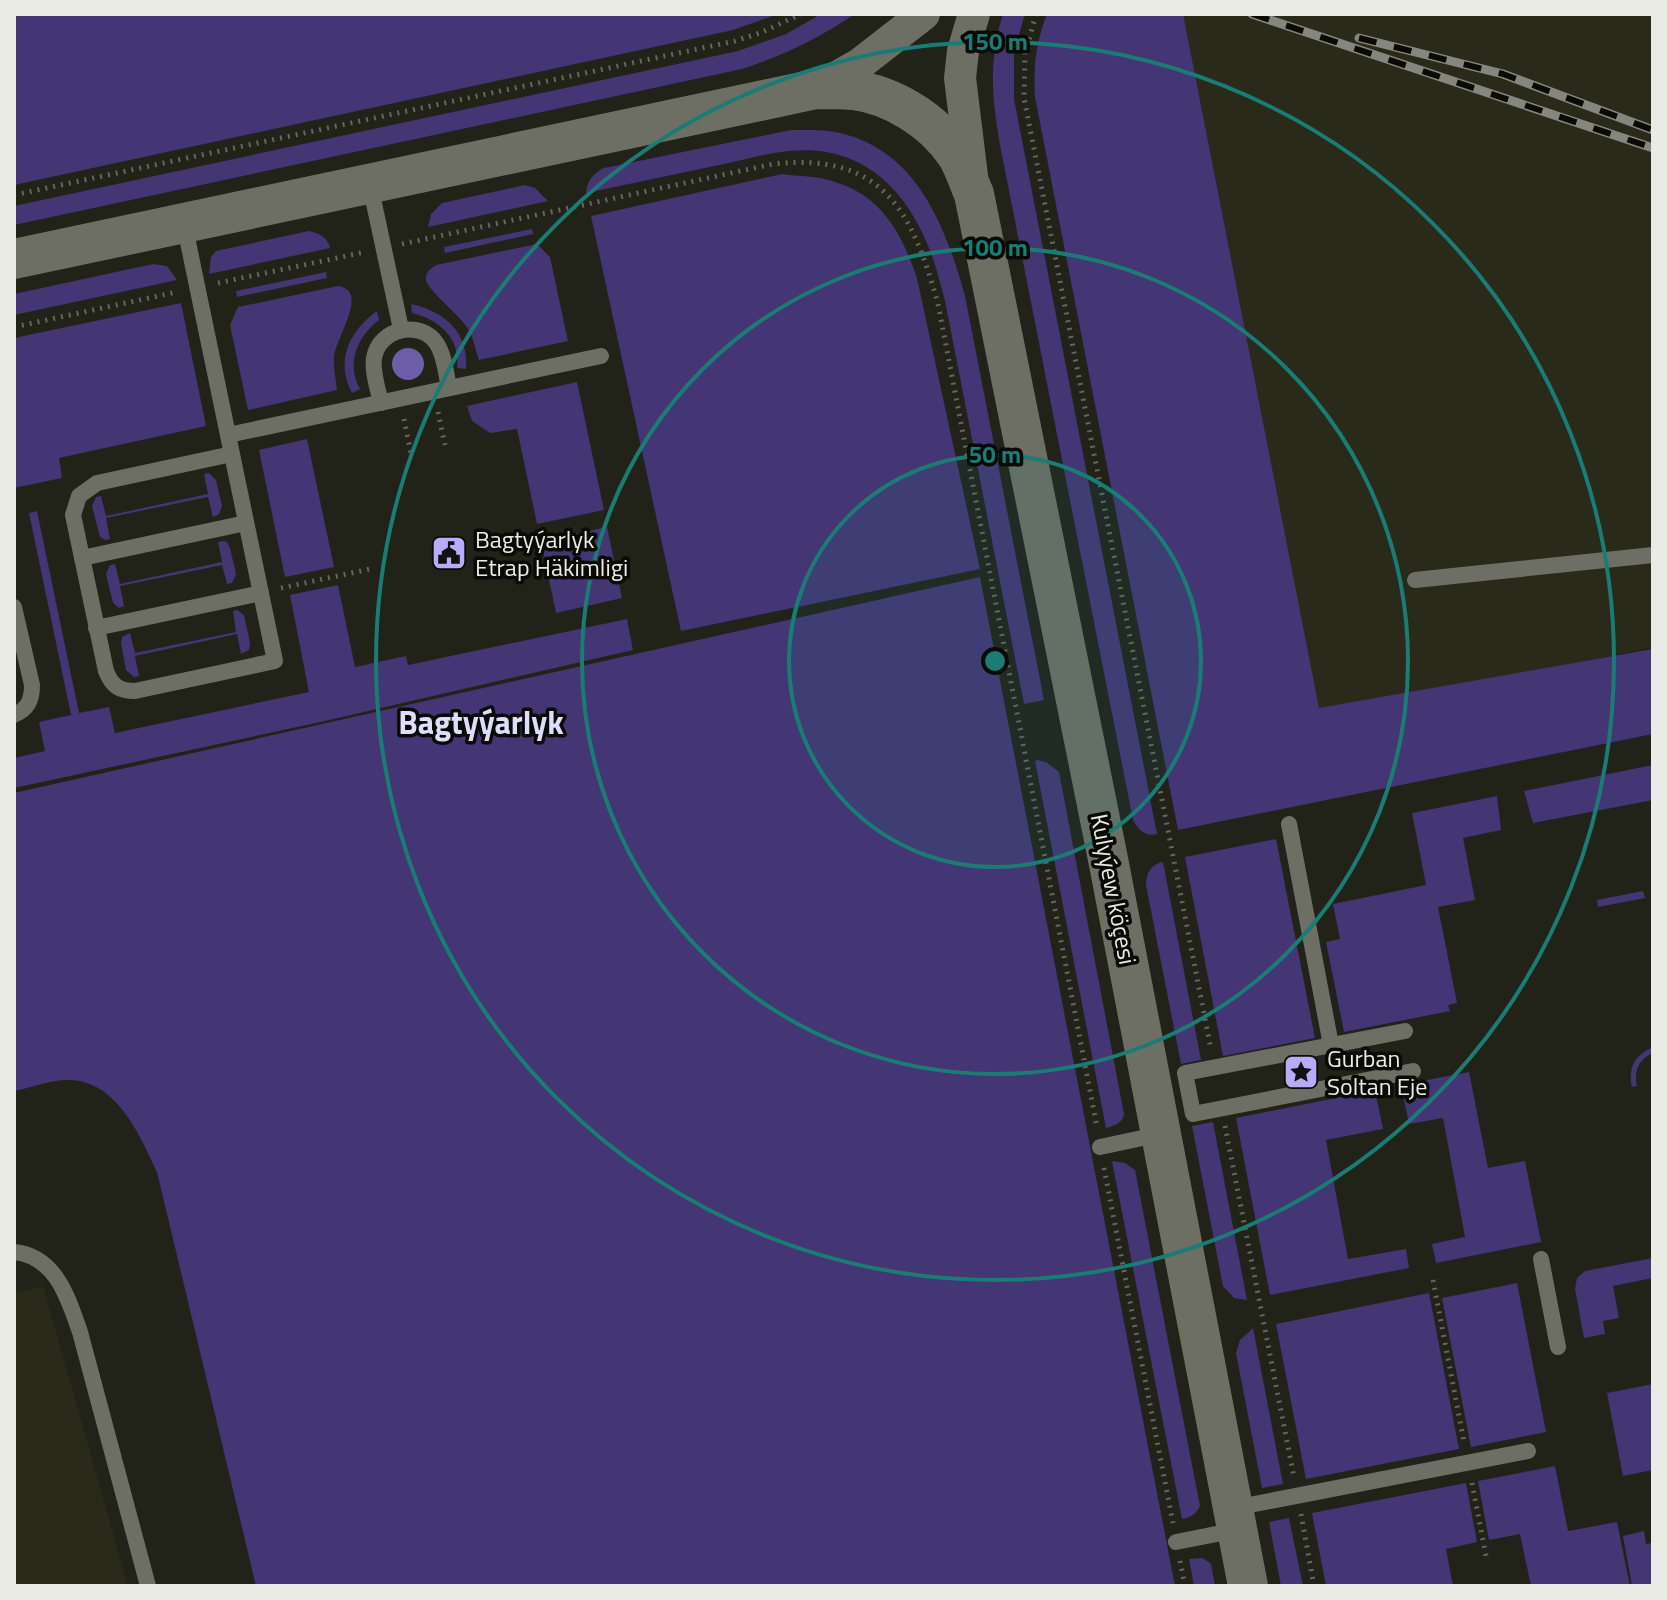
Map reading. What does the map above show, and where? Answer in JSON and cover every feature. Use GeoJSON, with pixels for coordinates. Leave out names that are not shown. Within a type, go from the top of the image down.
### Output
{"type":"FeatureCollection","features":[{"type":"Feature","properties":{"kind":"street"},"geometry":{"type":"LineString","coordinates":[[816,89],[861,63],[924,14]]}},
{"type":"Feature","properties":{"kind":"street"},"geometry":{"type":"LineString","coordinates":[[974,14],[963,51],[960,78],[974,194]]}},
{"type":"Feature","properties":{"kind":"street","name":"Kulyýew köçesi"},"geometry":{"type":"LineString","coordinates":[[14,259],[816,89],[855,90],[888,99],[940,133],[958,157],[974,194],[1108,859],[1170,1105],[1248,1586]]}},
{"type":"Feature","properties":{"kind":"lane"},"geometry":{"type":"LineString","coordinates":[[370,183],[401,329]]}},
{"type":"Feature","properties":{"kind":"lane"},"geometry":{"type":"LineString","coordinates":[[183,222],[232,454],[275,661],[135,691],[116,688],[109,681],[106,671],[73,515],[79,496],[97,483],[232,454]]}},
{"type":"Feature","properties":{"kind":"lane"},"geometry":{"type":"LineString","coordinates":[[381,403],[374,357],[379,345],[401,329],[415,329],[427,334],[437,344],[443,356],[441,390]]}},
{"type":"Feature","properties":{"kind":"lane"},"geometry":{"type":"LineString","coordinates":[[228,435],[601,356]]}},
{"type":"Feature","properties":{"kind":"lane"},"geometry":{"type":"LineString","coordinates":[[82,558],[246,523]]}},
{"type":"Feature","properties":{"kind":"lane"},"geometry":{"type":"LineString","coordinates":[[1415,580],[1653,555]]}},
{"type":"Feature","properties":{"kind":"lane"},"geometry":{"type":"LineString","coordinates":[[96,628],[261,593]]}},
{"type":"Feature","properties":{"kind":"lane"},"geometry":{"type":"LineString","coordinates":[[14,607],[18,643],[32,685],[29,704],[14,715]]}},
{"type":"Feature","properties":{"kind":"lane"},"geometry":{"type":"LineString","coordinates":[[1289,824],[1331,1045]]}},
{"type":"Feature","properties":{"kind":"lane"},"geometry":{"type":"LineString","coordinates":[[1100,1147],[1170,1105],[1185,1073],[1405,1031]]}},
{"type":"Feature","properties":{"kind":"lane"},"geometry":{"type":"LineString","coordinates":[[1170,1105],[1193,1114],[1413,1071]]}},
{"type":"Feature","properties":{"kind":"lane"},"geometry":{"type":"LineString","coordinates":[[14,1252],[42,1261],[57,1278],[69,1300],[148,1586]]}},
{"type":"Feature","properties":{"kind":"lane"},"geometry":{"type":"LineString","coordinates":[[1541,1259],[1558,1347]]}},
{"type":"Feature","properties":{"kind":"lane"},"geometry":{"type":"LineString","coordinates":[[1176,1542],[1235,1519],[1528,1451]]}},
{"type":"Feature","properties":{"kind":"path"},"geometry":{"type":"LineString","coordinates":[[14,195],[735,41],[801,14]]}},
{"type":"Feature","properties":{"kind":"path"},"geometry":{"type":"LineString","coordinates":[[1036,14],[1025,54],[1023,78],[1026,112],[1212,1058]]}},
{"type":"Feature","properties":{"kind":"path"},"geometry":{"type":"LineString","coordinates":[[427,239],[794,162],[815,162],[865,177],[899,209],[914,233],[938,304],[1185,1586]]}},
{"type":"Feature","properties":{"kind":"path"},"geometry":{"type":"LineString","coordinates":[[212,284],[339,258]]}},
{"type":"Feature","properties":{"kind":"path"},"geometry":{"type":"LineString","coordinates":[[14,327],[179,292]]}},
{"type":"Feature","properties":{"kind":"path"},"geometry":{"type":"LineString","coordinates":[[441,390],[445,445]]}},
{"type":"Feature","properties":{"kind":"path"},"geometry":{"type":"LineString","coordinates":[[399,398],[411,453]]}},
{"type":"Feature","properties":{"kind":"path"},"geometry":{"type":"LineString","coordinates":[[288,586],[370,569]]}},
{"type":"Feature","properties":{"kind":"path"},"geometry":{"type":"LineString","coordinates":[[1224,1120],[1295,1482]]}},
{"type":"Feature","properties":{"kind":"path"},"geometry":{"type":"LineString","coordinates":[[1433,1280],[1465,1448]]}},
{"type":"Feature","properties":{"kind":"path"},"geometry":{"type":"LineString","coordinates":[[1472,1482],[1487,1561]]}},
{"type":"Feature","properties":{"kind":"path"},"geometry":{"type":"LineString","coordinates":[[1301,1516],[1314,1586]]}},
{"type":"Feature","properties":{"kind":"shaded area"},"geometry":{"type":"Polygon","coordinates":[[[14,14],[778,14],[733,30],[14,185],[14,14]]]}},
{"type":"Feature","properties":{"kind":"shaded area"},"geometry":{"type":"Polygon","coordinates":[[[821,14],[855,14],[800,46],[742,69],[14,225],[14,206],[738,51],[786,34],[821,14]]]}},
{"type":"Feature","properties":{"kind":"shaded area"},"geometry":{"type":"Polygon","coordinates":[[[1003,14],[1025,14],[1014,52],[1014,99],[1157,834],[1143,832],[1133,820],[1000,145],[993,64],[1003,14]]]}},
{"type":"Feature","properties":{"kind":"shaded area"},"geometry":{"type":"Polygon","coordinates":[[[1047,14],[1183,14],[1319,708],[1653,649],[1653,734],[1178,830],[1035,97],[1036,55],[1047,14]]]}},
{"type":"Feature","properties":{"kind":"shaded area"},"geometry":{"type":"Polygon","coordinates":[[[1157,14],[1653,14],[1653,647],[1289,721],[1157,14]]]}},
{"type":"Feature","properties":{"kind":"shaded area"},"geometry":{"type":"Polygon","coordinates":[[[791,130],[834,132],[867,142],[890,156],[909,175],[938,219],[965,296],[1044,700],[1024,704],[945,301],[934,261],[919,226],[893,189],[877,174],[838,155],[790,151],[586,193],[591,178],[604,168],[791,130]]]}},
{"type":"Feature","properties":{"kind":"shaded area"},"geometry":{"type":"Polygon","coordinates":[[[782,174],[820,178],[857,191],[884,213],[902,242],[917,278],[980,569],[681,631],[591,216],[782,174]]]}},
{"type":"Feature","properties":{"kind":"shaded area"},"geometry":{"type":"Polygon","coordinates":[[[525,185],[535,188],[548,201],[428,227],[431,214],[442,203],[525,185]]]}},
{"type":"Feature","properties":{"kind":"shaded area"},"geometry":{"type":"Polygon","coordinates":[[[532,229],[533,234],[445,253],[444,247],[532,229]]]}},
{"type":"Feature","properties":{"kind":"shaded area"},"geometry":{"type":"Polygon","coordinates":[[[309,231],[322,236],[330,248],[209,274],[211,257],[216,251],[309,231]]]}},
{"type":"Feature","properties":{"kind":"shaded area"},"geometry":{"type":"Polygon","coordinates":[[[537,244],[550,257],[568,341],[479,360],[468,329],[428,285],[427,273],[436,265],[537,244]]]}},
{"type":"Feature","properties":{"kind":"shaded area"},"geometry":{"type":"Polygon","coordinates":[[[153,264],[167,266],[177,280],[14,315],[14,294],[153,264]]]}},
{"type":"Feature","properties":{"kind":"shaded area"},"geometry":{"type":"Polygon","coordinates":[[[326,272],[327,278],[237,297],[236,291],[326,272]]]}},
{"type":"Feature","properties":{"kind":"shaded area"},"geometry":{"type":"Polygon","coordinates":[[[338,286],[347,289],[351,305],[334,357],[337,390],[248,410],[230,325],[238,307],[338,286]]]}},
{"type":"Feature","properties":{"kind":"shaded area"},"geometry":{"type":"Polygon","coordinates":[[[181,303],[206,426],[59,458],[62,478],[14,488],[14,338],[181,303]]]}},
{"type":"Feature","properties":{"kind":"shaded area"},"geometry":{"type":"Polygon","coordinates":[[[411,304],[434,312],[452,325],[463,344],[466,369],[457,368],[452,339],[439,325],[412,313],[411,304]]]}},
{"type":"Feature","properties":{"kind":"shaded area"},"geometry":{"type":"Polygon","coordinates":[[[377,311],[379,320],[365,334],[356,351],[354,370],[360,389],[352,393],[345,370],[348,348],[359,328],[377,311]]]}},
{"type":"Feature","properties":{"kind":"shaded area"},"geometry":{"type":"Polygon","coordinates":[[[408,348],[419,353],[424,364],[419,375],[408,380],[397,375],[392,364],[397,353],[408,348]]]}},
{"type":"Feature","properties":{"kind":"shaded area"},"geometry":{"type":"Polygon","coordinates":[[[577,382],[604,510],[537,524],[517,429],[490,433],[472,421],[467,406],[577,382]]]}},
{"type":"Feature","properties":{"kind":"shaded area"},"geometry":{"type":"Polygon","coordinates":[[[307,439],[334,567],[285,577],[259,450],[307,439]]]}},
{"type":"Feature","properties":{"kind":"shaded area"},"geometry":{"type":"Polygon","coordinates":[[[209,473],[216,480],[222,506],[219,514],[213,517],[208,497],[106,518],[110,539],[100,537],[92,506],[96,497],[101,496],[106,516],[208,494],[204,474],[209,473]]]}},
{"type":"Feature","properties":{"kind":"shaded area"},"geometry":{"type":"Polygon","coordinates":[[[37,511],[79,713],[109,707],[115,733],[309,692],[290,595],[338,585],[355,667],[406,656],[408,665],[627,619],[633,650],[14,788],[14,758],[45,751],[39,722],[71,715],[29,513],[37,511]]]}},
{"type":"Feature","properties":{"kind":"shaded area"},"geometry":{"type":"Polygon","coordinates":[[[607,527],[622,598],[556,613],[541,541],[607,527]]]}},
{"type":"Feature","properties":{"kind":"shaded area"},"geometry":{"type":"Polygon","coordinates":[[[223,541],[230,548],[236,574],[232,583],[227,584],[222,565],[120,586],[124,606],[119,608],[113,603],[106,574],[110,565],[115,564],[120,584],[222,562],[218,542],[223,541]]]}},
{"type":"Feature","properties":{"kind":"shaded area"},"geometry":{"type":"Polygon","coordinates":[[[980,577],[1175,1586],[256,1586],[157,1172],[150,1157],[123,1110],[98,1088],[82,1081],[64,1080],[14,1091],[14,793],[980,577]]]}},
{"type":"Feature","properties":{"kind":"shaded area"},"geometry":{"type":"Polygon","coordinates":[[[233,611],[244,615],[249,650],[241,654],[237,634],[135,656],[139,676],[134,677],[126,670],[122,637],[130,633],[135,653],[236,632],[233,611]]]}},
{"type":"Feature","properties":{"kind":"shaded area"},"geometry":{"type":"Polygon","coordinates":[[[1035,761],[1059,772],[1124,1114],[1120,1122],[1106,1128],[1035,761]]]}},
{"type":"Feature","properties":{"kind":"shaded area"},"geometry":{"type":"Polygon","coordinates":[[[1653,765],[1653,800],[1533,823],[1524,791],[1653,765]]]}},
{"type":"Feature","properties":{"kind":"shaded area"},"geometry":{"type":"Polygon","coordinates":[[[1497,796],[1501,830],[1463,838],[1475,900],[1438,907],[1457,1003],[1448,1005],[1450,1011],[1344,1032],[1326,942],[1340,939],[1333,904],[1426,885],[1412,813],[1497,796]]]}},
{"type":"Feature","properties":{"kind":"shaded area"},"geometry":{"type":"Polygon","coordinates":[[[1276,839],[1315,1038],[1223,1056],[1185,857],[1276,839]]]}},
{"type":"Feature","properties":{"kind":"shaded area"},"geometry":{"type":"Polygon","coordinates":[[[1163,862],[1201,1060],[1181,1064],[1146,885],[1150,870],[1163,862]]]}},
{"type":"Feature","properties":{"kind":"shaded area"},"geometry":{"type":"Polygon","coordinates":[[[1643,891],[1645,898],[1598,907],[1597,900],[1643,891]]]}},
{"type":"Feature","properties":{"kind":"shaded area"},"geometry":{"type":"Polygon","coordinates":[[[1651,1048],[1653,1053],[1638,1066],[1637,1086],[1632,1087],[1634,1064],[1640,1055],[1651,1048]]]}},
{"type":"Feature","properties":{"kind":"shaded area"},"geometry":{"type":"Polygon","coordinates":[[[1469,1072],[1488,1168],[1525,1161],[1541,1242],[1436,1263],[1432,1244],[1465,1237],[1443,1118],[1409,1124],[1401,1085],[1469,1072]]]}},
{"type":"Feature","properties":{"kind":"shaded area"},"geometry":{"type":"Polygon","coordinates":[[[1375,1090],[1383,1129],[1326,1140],[1348,1259],[1406,1249],[1409,1268],[1270,1295],[1236,1118],[1375,1090]]]}},
{"type":"Feature","properties":{"kind":"shaded area"},"geometry":{"type":"Polygon","coordinates":[[[1213,1122],[1247,1300],[1234,1298],[1223,1286],[1192,1126],[1213,1122]]]}},
{"type":"Feature","properties":{"kind":"shaded area"},"geometry":{"type":"Polygon","coordinates":[[[1112,1161],[1125,1163],[1135,1170],[1200,1506],[1190,1517],[1182,1519],[1112,1161]]]}},
{"type":"Feature","properties":{"kind":"shaded area"},"geometry":{"type":"Polygon","coordinates":[[[1653,1258],[1653,1278],[1613,1286],[1619,1318],[1603,1321],[1605,1334],[1584,1338],[1575,1289],[1577,1278],[1585,1271],[1653,1258]]]}},
{"type":"Feature","properties":{"kind":"shaded area"},"geometry":{"type":"Polygon","coordinates":[[[1517,1283],[1546,1432],[1471,1447],[1442,1298],[1517,1283]]]}},
{"type":"Feature","properties":{"kind":"shaded area"},"geometry":{"type":"Polygon","coordinates":[[[43,1286],[128,1586],[14,1586],[14,1294],[43,1286]]]}},
{"type":"Feature","properties":{"kind":"shaded area"},"geometry":{"type":"Polygon","coordinates":[[[1429,1293],[1459,1449],[1306,1479],[1276,1324],[1429,1293]]]}},
{"type":"Feature","properties":{"kind":"shaded area"},"geometry":{"type":"Polygon","coordinates":[[[1253,1328],[1283,1484],[1262,1488],[1236,1353],[1240,1340],[1253,1328]]]}},
{"type":"Feature","properties":{"kind":"shaded area"},"geometry":{"type":"Polygon","coordinates":[[[1653,1384],[1653,1470],[1623,1476],[1607,1393],[1653,1384]]]}},
{"type":"Feature","properties":{"kind":"shaded area"},"geometry":{"type":"Polygon","coordinates":[[[1555,1466],[1568,1531],[1617,1522],[1630,1586],[1531,1586],[1520,1534],[1489,1540],[1478,1481],[1555,1466]]]}},
{"type":"Feature","properties":{"kind":"shaded area"},"geometry":{"type":"Polygon","coordinates":[[[1466,1483],[1477,1542],[1446,1549],[1453,1586],[1326,1586],[1312,1513],[1466,1483]]]}},
{"type":"Feature","properties":{"kind":"shaded area"},"geometry":{"type":"Polygon","coordinates":[[[1289,1518],[1303,1586],[1281,1586],[1269,1522],[1289,1518]]]}},
{"type":"Feature","properties":{"kind":"shaded area"},"geometry":{"type":"Polygon","coordinates":[[[1644,1531],[1646,1544],[1653,1543],[1653,1586],[1632,1586],[1623,1536],[1644,1531]]]}},
{"type":"Feature","properties":{"kind":"shaded area"},"geometry":{"type":"Polygon","coordinates":[[[1203,1558],[1211,1564],[1215,1586],[1194,1586],[1189,1559],[1203,1558]]]}},
{"type":"Feature","properties":{"kind":"railway"},"geometry":{"type":"LineString","coordinates":[[1252,14],[1653,148]]}},
{"type":"Feature","properties":{"kind":"railway"},"geometry":{"type":"LineString","coordinates":[[1359,38],[1503,74],[1653,130]]}},
{"type":"Feature","properties":{"kind":"place","name":"Bagtyýarlyk Etrap Häkimligi"},"geometry":{"type":"Point","coordinates":[449,553]}},
{"type":"Feature","properties":{"kind":"place","name":"Gurban Soltan Eje"},"geometry":{"type":"Point","coordinates":[1301,1072]}},
{"type":"Feature","properties":{"kind":"district","name":"Bagtyýarlyk"},"geometry":{"type":"Point","coordinates":[481,722]}}]}
